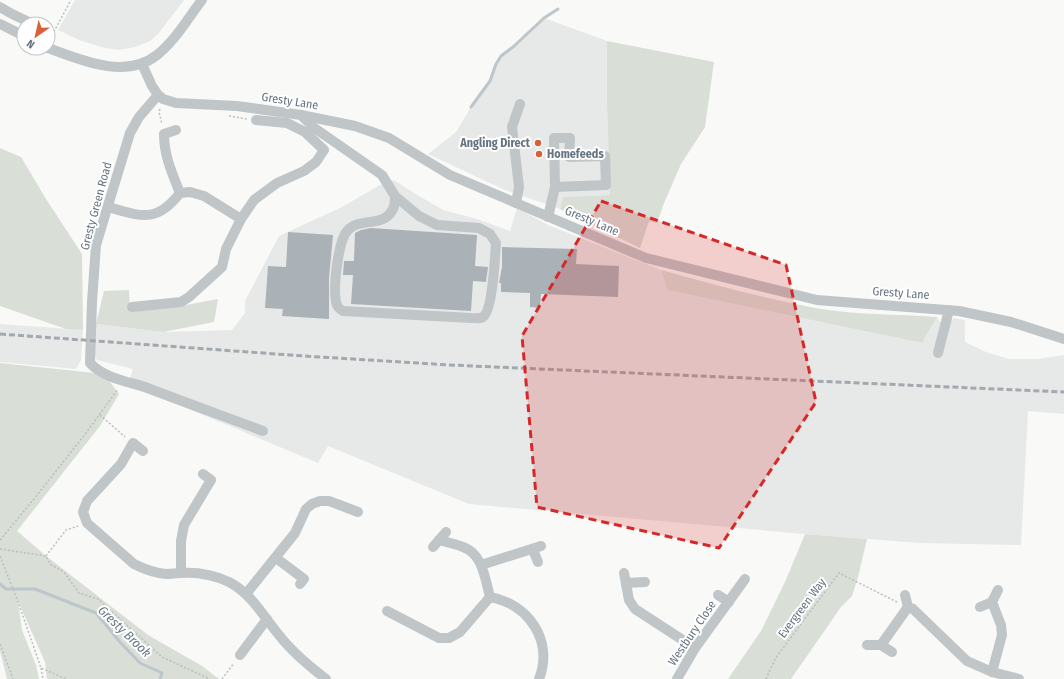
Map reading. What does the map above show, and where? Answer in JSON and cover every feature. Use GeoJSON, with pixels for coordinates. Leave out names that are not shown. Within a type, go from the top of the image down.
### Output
{"type":"FeatureCollection","features":[{"type":"Feature","properties":{"kind":"street"},"geometry":{"type":"LineString","coordinates":[[56,51],[105,66],[128,67],[142,64],[157,55],[169,43],[202,0]]}},
{"type":"Feature","properties":{"kind":"street"},"geometry":{"type":"LineString","coordinates":[[0,7],[16,16]]}},
{"type":"Feature","properties":{"kind":"street"},"geometry":{"type":"LineString","coordinates":[[0,24],[16,32]]}},
{"type":"Feature","properties":{"kind":"street"},"geometry":{"type":"LineString","coordinates":[[142,64],[152,86],[161,97]]}},
{"type":"Feature","properties":{"kind":"street","name":"Gresty Lane"},"geometry":{"type":"LineString","coordinates":[[161,97],[176,103],[237,106],[301,115],[355,126],[389,138],[450,175],[646,258],[817,300],[958,311],[1011,322],[1064,339]]}},
{"type":"Feature","properties":{"kind":"street","name":"Gresty Green Road"},"geometry":{"type":"LineString","coordinates":[[126,380],[104,374],[95,369],[90,363],[96,245],[130,132],[139,117],[161,97]]}},
{"type":"Feature","properties":{"kind":"street"},"geometry":{"type":"LineString","coordinates":[[516,203],[519,187],[512,128],[520,104]]}},
{"type":"Feature","properties":{"kind":"street"},"geometry":{"type":"LineString","coordinates":[[301,115],[314,127],[382,175],[395,196],[419,216],[437,225],[479,228],[490,234],[496,243],[493,285],[486,312],[483,317],[471,318],[343,311],[336,304],[335,296],[338,257],[346,230],[354,225],[377,222],[387,216],[394,208],[395,196]]}},
{"type":"Feature","properties":{"kind":"street"},"geometry":{"type":"LineString","coordinates":[[132,307],[181,302],[188,297],[222,267],[226,249],[241,220],[254,200],[277,183],[304,171],[316,162],[324,150],[305,132],[287,123],[256,120]]}},
{"type":"Feature","properties":{"kind":"street"},"geometry":{"type":"LineString","coordinates":[[176,130],[164,134],[164,146],[168,164],[180,193]]}},
{"type":"Feature","properties":{"kind":"street"},"geometry":{"type":"LineString","coordinates":[[548,217],[555,187],[554,138],[570,138],[569,157],[605,156],[606,185],[555,187]]}},
{"type":"Feature","properties":{"kind":"street"},"geometry":{"type":"LineString","coordinates":[[108,207],[148,216],[162,210],[174,201],[180,193],[190,192],[204,196],[241,220]]}},
{"type":"Feature","properties":{"kind":"street"},"geometry":{"type":"LineString","coordinates":[[938,353],[949,310]]}},
{"type":"Feature","properties":{"kind":"street"},"geometry":{"type":"LineString","coordinates":[[126,380],[263,431]]}},
{"type":"Feature","properties":{"kind":"street"},"geometry":{"type":"LineString","coordinates":[[124,437],[143,451]]}},
{"type":"Feature","properties":{"kind":"street"},"geometry":{"type":"LineString","coordinates":[[133,443],[121,464],[85,504],[83,512],[87,523],[134,564],[159,573],[200,574],[228,582],[246,594],[289,647],[326,679]]}},
{"type":"Feature","properties":{"kind":"street"},"geometry":{"type":"LineString","coordinates":[[181,573],[184,525],[215,483],[203,474]]}},
{"type":"Feature","properties":{"kind":"street"},"geometry":{"type":"LineString","coordinates":[[246,594],[295,533],[306,509],[312,504],[320,501],[329,501],[358,512]]}},
{"type":"Feature","properties":{"kind":"street"},"geometry":{"type":"LineString","coordinates":[[439,540],[468,550],[476,556],[481,566],[490,597]]}},
{"type":"Feature","properties":{"kind":"street"},"geometry":{"type":"LineString","coordinates":[[481,566],[537,548],[538,562]]}},
{"type":"Feature","properties":{"kind":"street"},"geometry":{"type":"LineString","coordinates":[[276,558],[304,579]]}},
{"type":"Feature","properties":{"kind":"street"},"geometry":{"type":"LineString","coordinates":[[645,582],[625,578],[629,600],[635,609],[695,648]]}},
{"type":"Feature","properties":{"kind":"street","name":"Westbury Close"},"geometry":{"type":"LineString","coordinates":[[677,679],[695,648],[745,579]]}},
{"type":"Feature","properties":{"kind":"street"},"geometry":{"type":"LineString","coordinates":[[980,607],[992,602],[998,590]]}},
{"type":"Feature","properties":{"kind":"street","name":"Westbury Close"},"geometry":{"type":"LineString","coordinates":[[718,595],[729,602]]}},
{"type":"Feature","properties":{"kind":"street"},"geometry":{"type":"LineString","coordinates":[[881,645],[908,608],[905,595]]}},
{"type":"Feature","properties":{"kind":"street"},"geometry":{"type":"LineString","coordinates":[[387,611],[434,636],[439,638],[449,638],[460,632],[490,597]]}},
{"type":"Feature","properties":{"kind":"street"},"geometry":{"type":"LineString","coordinates":[[490,597],[504,600],[516,607],[530,619],[535,627],[543,652],[542,669],[539,679]]}},
{"type":"Feature","properties":{"kind":"street"},"geometry":{"type":"LineString","coordinates":[[992,602],[1001,625],[1002,635],[992,672]]}},
{"type":"Feature","properties":{"kind":"street"},"geometry":{"type":"LineString","coordinates":[[908,608],[918,613],[967,661],[992,672],[1019,679]]}},
{"type":"Feature","properties":{"kind":"street"},"geometry":{"type":"LineString","coordinates":[[240,655],[267,619]]}},
{"type":"Feature","properties":{"kind":"street"},"geometry":{"type":"LineString","coordinates":[[867,645],[881,645],[892,652]]}},
{"type":"Feature","properties":{"kind":"path"},"geometry":{"type":"LineString","coordinates":[[56,27],[71,0]]}},
{"type":"Feature","properties":{"kind":"path"},"geometry":{"type":"LineString","coordinates":[[161,97],[159,112],[164,134]]}},
{"type":"Feature","properties":{"kind":"path"},"geometry":{"type":"LineString","coordinates":[[0,540],[34,499],[126,380]]}},
{"type":"Feature","properties":{"kind":"path"},"geometry":{"type":"LineString","coordinates":[[100,415],[124,437]]}},
{"type":"Feature","properties":{"kind":"path"},"geometry":{"type":"LineString","coordinates":[[46,556],[66,530],[87,523]]}},
{"type":"Feature","properties":{"kind":"path"},"geometry":{"type":"LineString","coordinates":[[0,549],[46,556]]}},
{"type":"Feature","properties":{"kind":"path"},"geometry":{"type":"LineString","coordinates":[[0,556],[17,599],[41,668],[43,679]]}},
{"type":"Feature","properties":{"kind":"path"},"geometry":{"type":"LineString","coordinates":[[46,556],[50,564],[64,572],[79,593],[98,599],[162,657],[210,679]]}},
{"type":"Feature","properties":{"kind":"path","name":"Evergreen Way"},"geometry":{"type":"LineString","coordinates":[[766,679],[775,659],[839,573],[908,608]]}},
{"type":"Feature","properties":{"kind":"path"},"geometry":{"type":"LineString","coordinates":[[0,644],[13,679]]}},
{"type":"Feature","properties":{"kind":"path"},"geometry":{"type":"LineString","coordinates":[[222,679],[240,655]]}},
{"type":"Feature","properties":{"kind":"path"},"geometry":{"type":"LineString","coordinates":[[41,668],[66,679]]}},
{"type":"Feature","properties":{"kind":"highlighted area"},"geometry":{"type":"Polygon","coordinates":[[[601,201],[786,265],[816,402],[719,548],[537,507],[522,336],[601,201]]]}},
{"type":"Feature","properties":{"kind":"shaded area"},"geometry":{"type":"Polygon","coordinates":[[[75,0],[184,0],[158,34],[150,41],[135,47],[119,50],[101,47],[79,40],[58,30],[75,0]]]}},
{"type":"Feature","properties":{"kind":"shaded area"},"geometry":{"type":"Polygon","coordinates":[[[544,18],[607,41],[607,105],[610,195],[564,197],[560,209],[505,190],[428,154],[456,132],[471,107],[490,81],[496,64],[501,56],[513,47],[544,18]]]}},
{"type":"Feature","properties":{"kind":"shaded area"},"geometry":{"type":"Polygon","coordinates":[[[607,41],[714,62],[705,127],[681,164],[657,223],[649,221],[640,248],[560,209],[563,197],[610,195],[607,105],[607,41]]]}},
{"type":"Feature","properties":{"kind":"shaded area"},"geometry":{"type":"Polygon","coordinates":[[[0,148],[21,157],[82,254],[83,330],[66,329],[0,306],[0,148]]]}},
{"type":"Feature","properties":{"kind":"shaded area"},"geometry":{"type":"Polygon","coordinates":[[[394,180],[443,210],[477,219],[510,231],[517,208],[548,225],[661,270],[667,290],[922,343],[937,317],[942,324],[949,323],[954,318],[965,320],[965,342],[986,352],[1009,359],[1038,359],[1064,355],[1064,414],[1028,411],[1021,545],[919,543],[469,504],[328,446],[318,463],[165,399],[129,388],[129,381],[133,369],[97,360],[95,356],[96,324],[163,332],[232,330],[245,313],[245,301],[279,236],[342,207],[380,185],[394,180]]]}},
{"type":"Feature","properties":{"kind":"shaded area"},"geometry":{"type":"Polygon","coordinates":[[[661,270],[718,286],[815,308],[861,313],[937,317],[922,343],[667,290],[661,270]]]}},
{"type":"Feature","properties":{"kind":"shaded area"},"geometry":{"type":"Polygon","coordinates":[[[129,290],[130,312],[186,305],[218,299],[214,322],[163,332],[96,324],[104,291],[129,290]]]}},
{"type":"Feature","properties":{"kind":"shaded area"},"geometry":{"type":"Polygon","coordinates":[[[0,324],[83,330],[81,360],[76,369],[0,362],[0,324]]]}},
{"type":"Feature","properties":{"kind":"shaded area"},"geometry":{"type":"Polygon","coordinates":[[[0,363],[104,374],[119,394],[100,426],[17,531],[46,556],[148,635],[202,666],[219,679],[47,679],[45,662],[18,601],[22,630],[36,665],[39,679],[7,679],[0,651],[0,363]]]}},
{"type":"Feature","properties":{"kind":"shaded area"},"geometry":{"type":"Polygon","coordinates":[[[805,534],[867,539],[852,596],[841,607],[791,679],[728,679],[761,631],[785,582],[805,534]]]}},
{"type":"Feature","properties":{"kind":"building"},"geometry":{"type":"Polygon","coordinates":[[[371,228],[477,235],[475,266],[488,267],[486,282],[473,281],[471,311],[351,304],[353,275],[343,275],[344,261],[354,261],[355,233],[371,228]]]}},
{"type":"Feature","properties":{"kind":"building"},"geometry":{"type":"Polygon","coordinates":[[[288,232],[333,235],[329,278],[329,319],[282,316],[283,309],[265,308],[268,266],[286,267],[288,232]]]}},
{"type":"Feature","properties":{"kind":"building"},"geometry":{"type":"Polygon","coordinates":[[[502,247],[577,249],[576,264],[619,266],[618,297],[541,294],[540,308],[530,307],[530,293],[501,292],[501,283],[499,283],[502,267],[502,247]]]}},
{"type":"Feature","properties":{"kind":"waterway"},"geometry":{"type":"LineString","coordinates":[[471,107],[490,81],[496,64],[501,56],[513,47],[544,18],[558,9]]}},
{"type":"Feature","properties":{"kind":"waterway","name":"Gresty Brook"},"geometry":{"type":"LineString","coordinates":[[0,584],[6,589],[35,589],[96,613],[140,663],[162,673],[160,679]]}},
{"type":"Feature","properties":{"kind":"railway"},"geometry":{"type":"LineString","coordinates":[[0,334],[450,365],[1064,392]]}},
{"type":"Feature","properties":{"kind":"place","name":"Angling Direct"},"geometry":{"type":"Point","coordinates":[538,143]}},
{"type":"Feature","properties":{"kind":"place","name":"Homefeeds"},"geometry":{"type":"Point","coordinates":[539,154]}}]}
